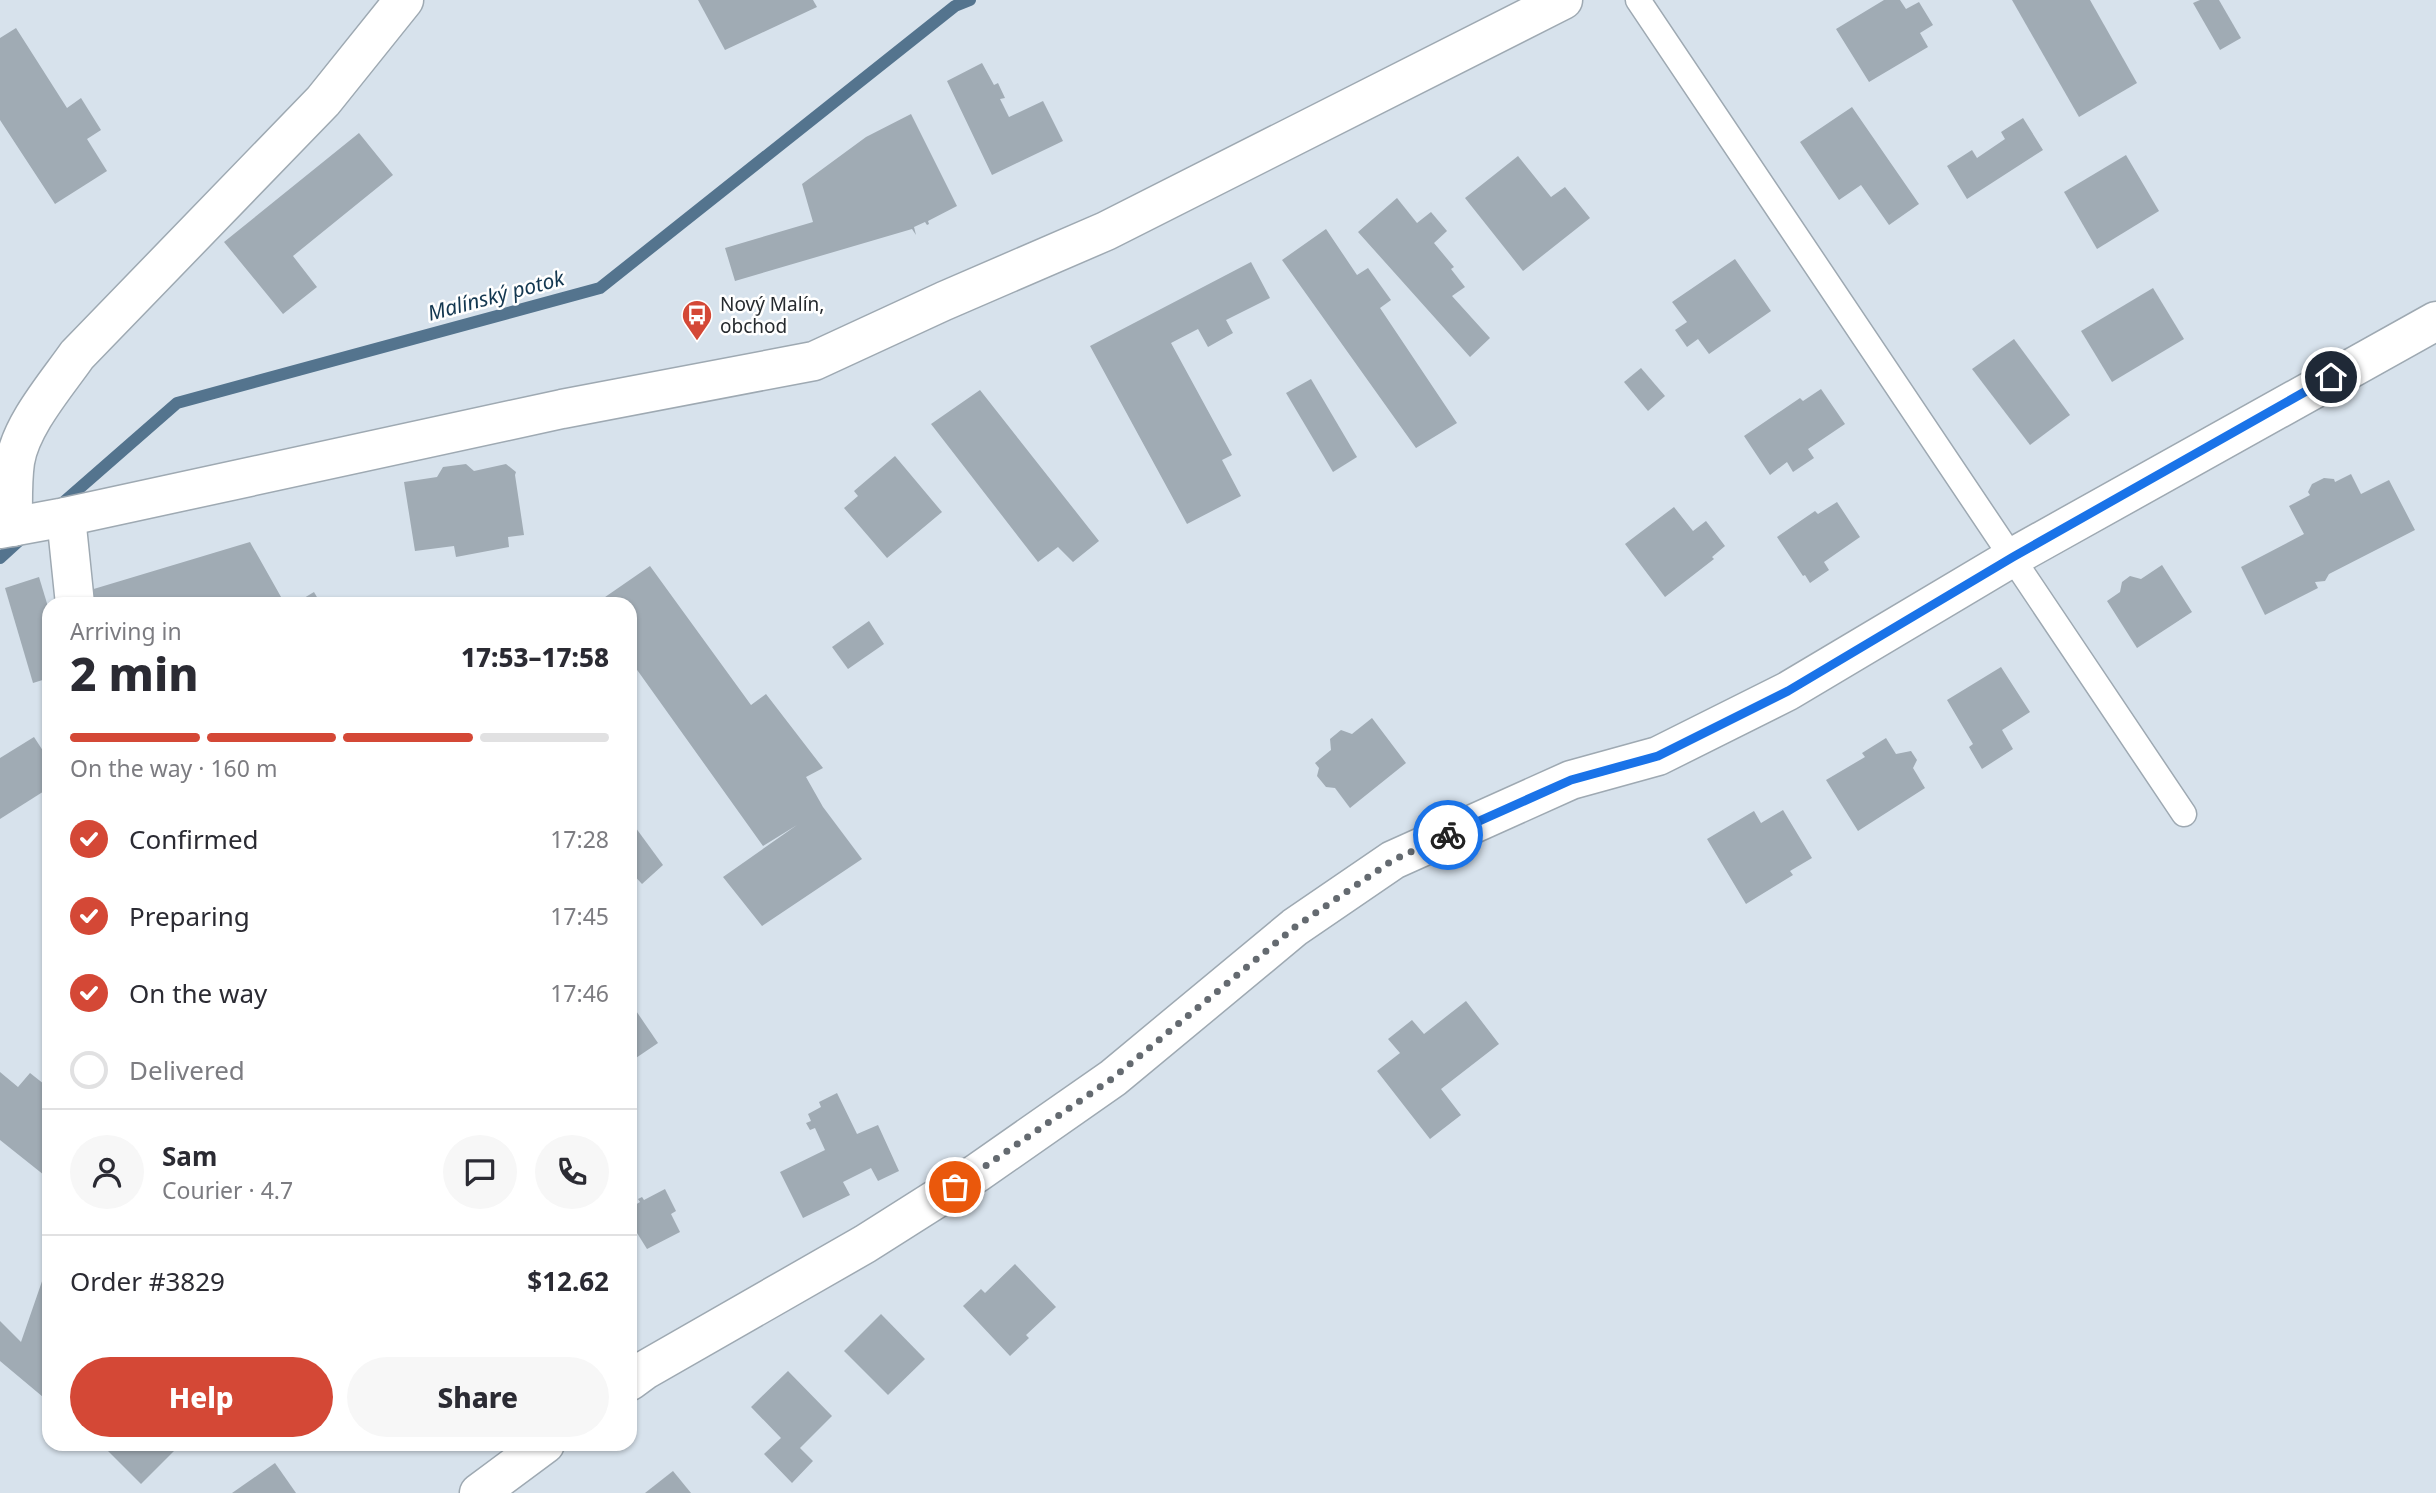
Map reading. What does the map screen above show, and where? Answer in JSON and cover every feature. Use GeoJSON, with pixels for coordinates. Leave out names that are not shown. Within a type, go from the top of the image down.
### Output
{"type":"FeatureCollection","features":[{"type":"Feature","properties":{"kind":"street"},"geometry":{"type":"LineString","coordinates":[[404,0],[323,101],[77,355],[24,434],[15,462],[6,528],[562,409],[814,361],[1106,231],[1563,0]]}},
{"type":"Feature","properties":{"kind":"street"},"geometry":{"type":"LineString","coordinates":[[637,1376],[865,1244],[977,1173],[1113,1078],[1295,927],[1393,860],[1571,780],[1658,756],[1788,691],[2013,557],[2436,321]]}},
{"type":"Feature","properties":{"kind":"street"},"geometry":{"type":"LineString","coordinates":[[63,517],[74,597]]}},
{"type":"Feature","properties":{"kind":"street"},"geometry":{"type":"LineString","coordinates":[[478,1493],[535,1451]]}},
{"type":"Feature","properties":{"kind":"lane"},"geometry":{"type":"LineString","coordinates":[[1638,0],[2184,814]]}},
{"type":"Feature","properties":{"kind":"building"},"geometry":{"type":"Polygon","coordinates":[[[698,0],[813,0],[817,7],[725,50],[698,0]]]}},
{"type":"Feature","properties":{"kind":"building"},"geometry":{"type":"Polygon","coordinates":[[[1884,0],[1900,0],[1906,9],[1919,2],[1933,25],[1920,33],[1928,47],[1869,82],[1836,29],[1884,0]]]}},
{"type":"Feature","properties":{"kind":"building"},"geometry":{"type":"Polygon","coordinates":[[[2012,0],[2090,0],[2137,83],[2079,117],[2012,0]]]}},
{"type":"Feature","properties":{"kind":"building"},"geometry":{"type":"Polygon","coordinates":[[[2200,0],[2219,0],[2241,38],[2220,50],[2193,3],[2200,0]]]}},
{"type":"Feature","properties":{"kind":"building"},"geometry":{"type":"Polygon","coordinates":[[[16,28],[67,108],[81,98],[101,130],[87,139],[107,171],[55,204],[0,120],[0,38],[16,28]]]}},
{"type":"Feature","properties":{"kind":"building"},"geometry":{"type":"Polygon","coordinates":[[[982,63],[994,85],[998,83],[1005,98],[1000,99],[1009,117],[1043,101],[1063,141],[992,175],[947,81],[982,63]]]}},
{"type":"Feature","properties":{"kind":"building"},"geometry":{"type":"Polygon","coordinates":[[[1852,107],[1919,204],[1889,225],[1861,185],[1839,200],[1800,142],[1852,107]]]}},
{"type":"Feature","properties":{"kind":"building"},"geometry":{"type":"Polygon","coordinates":[[[911,114],[957,206],[928,221],[927,225],[925,222],[914,227],[916,235],[912,229],[735,281],[725,248],[813,222],[802,184],[866,137],[911,114]]]}},
{"type":"Feature","properties":{"kind":"building"},"geometry":{"type":"Polygon","coordinates":[[[2023,118],[2043,150],[1967,199],[1947,166],[1972,150],[1977,158],[2005,139],[2001,132],[2023,118]]]}},
{"type":"Feature","properties":{"kind":"building"},"geometry":{"type":"Polygon","coordinates":[[[359,133],[393,175],[293,256],[317,287],[283,314],[224,242],[359,133]]]}},
{"type":"Feature","properties":{"kind":"building"},"geometry":{"type":"Polygon","coordinates":[[[2126,155],[2159,211],[2097,249],[2064,192],[2126,155]]]}},
{"type":"Feature","properties":{"kind":"building"},"geometry":{"type":"Polygon","coordinates":[[[1518,156],[1551,197],[1565,187],[1590,218],[1523,271],[1465,198],[1518,156]]]}},
{"type":"Feature","properties":{"kind":"building"},"geometry":{"type":"Polygon","coordinates":[[[1397,198],[1417,223],[1431,212],[1447,231],[1434,243],[1454,267],[1451,269],[1465,287],[1452,296],[1490,338],[1470,357],[1358,232],[1397,198]]]}},
{"type":"Feature","properties":{"kind":"building"},"geometry":{"type":"Polygon","coordinates":[[[1326,229],[1357,275],[1368,268],[1391,300],[1380,308],[1457,423],[1416,448],[1282,260],[1326,229]]]}},
{"type":"Feature","properties":{"kind":"building"},"geometry":{"type":"Polygon","coordinates":[[[1735,259],[1771,311],[1709,354],[1698,339],[1687,347],[1675,330],[1687,322],[1672,302],[1735,259]]]}},
{"type":"Feature","properties":{"kind":"building"},"geometry":{"type":"Polygon","coordinates":[[[1251,262],[1270,298],[1226,320],[1233,333],[1208,347],[1198,329],[1171,343],[1232,455],[1222,460],[1241,496],[1187,524],[1090,346],[1251,262]]]}},
{"type":"Feature","properties":{"kind":"building"},"geometry":{"type":"Polygon","coordinates":[[[2153,288],[2184,339],[2112,382],[2081,331],[2153,288]]]}},
{"type":"Feature","properties":{"kind":"building"},"geometry":{"type":"Polygon","coordinates":[[[2014,339],[2070,415],[2030,445],[1972,369],[2014,339]]]}},
{"type":"Feature","properties":{"kind":"building"},"geometry":{"type":"Polygon","coordinates":[[[1641,368],[1665,396],[1648,411],[1624,382],[1641,368]]]}},
{"type":"Feature","properties":{"kind":"building"},"geometry":{"type":"Polygon","coordinates":[[[1311,379],[1357,457],[1333,472],[1286,393],[1311,379]]]}},
{"type":"Feature","properties":{"kind":"building"},"geometry":{"type":"Polygon","coordinates":[[[1821,389],[1845,424],[1808,449],[1814,458],[1793,472],[1787,462],[1770,475],[1744,436],[1800,398],[1803,401],[1821,389]]]}},
{"type":"Feature","properties":{"kind":"building"},"geometry":{"type":"Polygon","coordinates":[[[980,390],[1099,541],[1073,562],[1058,547],[1038,562],[931,424],[980,390]]]}},
{"type":"Feature","properties":{"kind":"building"},"geometry":{"type":"Polygon","coordinates":[[[895,456],[942,512],[887,558],[844,508],[858,496],[854,491],[895,456]]]}},
{"type":"Feature","properties":{"kind":"building"},"geometry":{"type":"Polygon","coordinates":[[[466,464],[474,471],[506,464],[516,472],[524,535],[508,537],[509,547],[456,557],[454,546],[415,551],[404,482],[437,477],[443,467],[466,464]]]}},
{"type":"Feature","properties":{"kind":"building"},"geometry":{"type":"Polygon","coordinates":[[[2351,474],[2361,494],[2389,480],[2415,530],[2329,574],[2325,581],[2315,582],[2318,588],[2265,615],[2241,567],[2304,534],[2289,506],[2310,495],[2308,492],[2312,484],[2324,478],[2334,479],[2335,482],[2351,474]]]}},
{"type":"Feature","properties":{"kind":"building"},"geometry":{"type":"Polygon","coordinates":[[[1837,502],[1860,537],[1824,562],[1829,570],[1810,583],[1777,537],[1815,511],[1818,514],[1837,502]]]}},
{"type":"Feature","properties":{"kind":"building"},"geometry":{"type":"Polygon","coordinates":[[[1674,507],[1693,531],[1706,521],[1725,546],[1712,557],[1714,559],[1665,597],[1625,544],[1674,507]]]}},
{"type":"Feature","properties":{"kind":"building"},"geometry":{"type":"Polygon","coordinates":[[[250,542],[281,597],[89,597],[87,591],[250,542]]]}},
{"type":"Feature","properties":{"kind":"building"},"geometry":{"type":"Polygon","coordinates":[[[2162,565],[2192,612],[2137,648],[2107,601],[2120,592],[2122,582],[2130,576],[2141,579],[2162,565]]]}},
{"type":"Feature","properties":{"kind":"building"},"geometry":{"type":"Polygon","coordinates":[[[650,566],[751,705],[766,694],[823,768],[806,777],[823,807],[862,859],[762,926],[723,877],[797,825],[763,846],[637,670],[637,597],[605,597],[650,566]]]}},
{"type":"Feature","properties":{"kind":"building"},"geometry":{"type":"Polygon","coordinates":[[[39,577],[45,597],[42,597],[42,680],[33,683],[5,588],[39,577]]]}},
{"type":"Feature","properties":{"kind":"building"},"geometry":{"type":"Polygon","coordinates":[[[869,621],[884,644],[848,669],[832,647],[869,621]]]}},
{"type":"Feature","properties":{"kind":"building"},"geometry":{"type":"Polygon","coordinates":[[[2001,667],[2030,712],[2002,730],[2013,749],[1982,769],[1969,747],[1973,744],[1947,700],[2001,667]]]}},
{"type":"Feature","properties":{"kind":"building"},"geometry":{"type":"Polygon","coordinates":[[[1372,718],[1406,763],[1350,808],[1335,788],[1326,787],[1317,776],[1319,768],[1315,763],[1331,750],[1330,739],[1341,730],[1352,734],[1372,718]]]}},
{"type":"Feature","properties":{"kind":"building"},"geometry":{"type":"Polygon","coordinates":[[[34,737],[42,749],[42,792],[0,819],[0,758],[34,737]]]}},
{"type":"Feature","properties":{"kind":"building"},"geometry":{"type":"Polygon","coordinates":[[[1886,738],[1896,754],[1911,751],[1917,760],[1913,768],[1925,788],[1858,831],[1826,780],[1865,757],[1862,753],[1886,738]]]}},
{"type":"Feature","properties":{"kind":"building"},"geometry":{"type":"Polygon","coordinates":[[[1783,810],[1812,858],[1790,871],[1793,875],[1746,904],[1707,839],[1754,811],[1761,823],[1783,810]]]}},
{"type":"Feature","properties":{"kind":"building"},"geometry":{"type":"Polygon","coordinates":[[[637,830],[663,865],[642,884],[637,879],[637,830]]]}},
{"type":"Feature","properties":{"kind":"building"},"geometry":{"type":"Polygon","coordinates":[[[1466,1001],[1499,1044],[1441,1089],[1461,1115],[1430,1139],[1377,1071],[1400,1053],[1388,1039],[1412,1020],[1424,1034],[1466,1001]]]}},
{"type":"Feature","properties":{"kind":"building"},"geometry":{"type":"Polygon","coordinates":[[[637,1012],[658,1043],[637,1057],[637,1012]]]}},
{"type":"Feature","properties":{"kind":"building"},"geometry":{"type":"Polygon","coordinates":[[[0,1072],[18,1087],[30,1073],[42,1082],[42,1173],[0,1140],[0,1072]]]}},
{"type":"Feature","properties":{"kind":"building"},"geometry":{"type":"Polygon","coordinates":[[[837,1093],[857,1134],[878,1125],[899,1171],[878,1181],[871,1168],[843,1182],[850,1195],[803,1218],[780,1172],[825,1150],[815,1128],[810,1130],[806,1123],[811,1121],[808,1114],[821,1107],[819,1102],[837,1093]]]}},
{"type":"Feature","properties":{"kind":"building"},"geometry":{"type":"Polygon","coordinates":[[[665,1189],[676,1211],[671,1214],[680,1232],[647,1249],[637,1233],[638,1199],[642,1197],[644,1200],[665,1189]]]}},
{"type":"Feature","properties":{"kind":"building"},"geometry":{"type":"Polygon","coordinates":[[[1015,1264],[1056,1307],[1026,1335],[1029,1338],[1010,1356],[963,1306],[981,1289],[985,1293],[1015,1264]]]}},
{"type":"Feature","properties":{"kind":"building"},"geometry":{"type":"Polygon","coordinates":[[[42,1281],[42,1396],[0,1361],[0,1321],[21,1342],[42,1281]]]}},
{"type":"Feature","properties":{"kind":"building"},"geometry":{"type":"Polygon","coordinates":[[[881,1314],[925,1359],[888,1395],[844,1351],[881,1314]]]}},
{"type":"Feature","properties":{"kind":"building"},"geometry":{"type":"Polygon","coordinates":[[[788,1371],[832,1416],[800,1448],[813,1461],[792,1483],[764,1454],[781,1438],[751,1407],[788,1371]]]}},
{"type":"Feature","properties":{"kind":"building"},"geometry":{"type":"Polygon","coordinates":[[[108,1451],[174,1451],[141,1484],[108,1451]]]}},
{"type":"Feature","properties":{"kind":"building"},"geometry":{"type":"Polygon","coordinates":[[[275,1463],[296,1493],[232,1493],[275,1463]]]}},
{"type":"Feature","properties":{"kind":"building"},"geometry":{"type":"Polygon","coordinates":[[[673,1471],[691,1493],[645,1493],[673,1471]]]}},
{"type":"Feature","properties":{"kind":"waterway","name":"Malínský potok"},"geometry":{"type":"LineString","coordinates":[[58,507],[177,403],[600,288],[955,6],[970,0]]}},
{"type":"Feature","properties":{"kind":"waterway","name":"Malínský potok"},"geometry":{"type":"LineString","coordinates":[[0,558],[23,537]]}},
{"type":"Feature","properties":{"kind":"way so far"},"geometry":{"type":"LineString","coordinates":[[955,1187],[1113,1078],[1295,927],[1393,860],[1448,835]]}},
{"type":"Feature","properties":{"kind":"place","name":"Nový Malín, obchod"},"geometry":{"type":"Point","coordinates":[697,342]}},
{"type":"Feature","properties":{"kind":"route"},"geometry":{"type":"LineString","coordinates":[[1448,835],[1571,780],[1658,756],[1788,691],[2013,557],[2331,377]]}}]}
